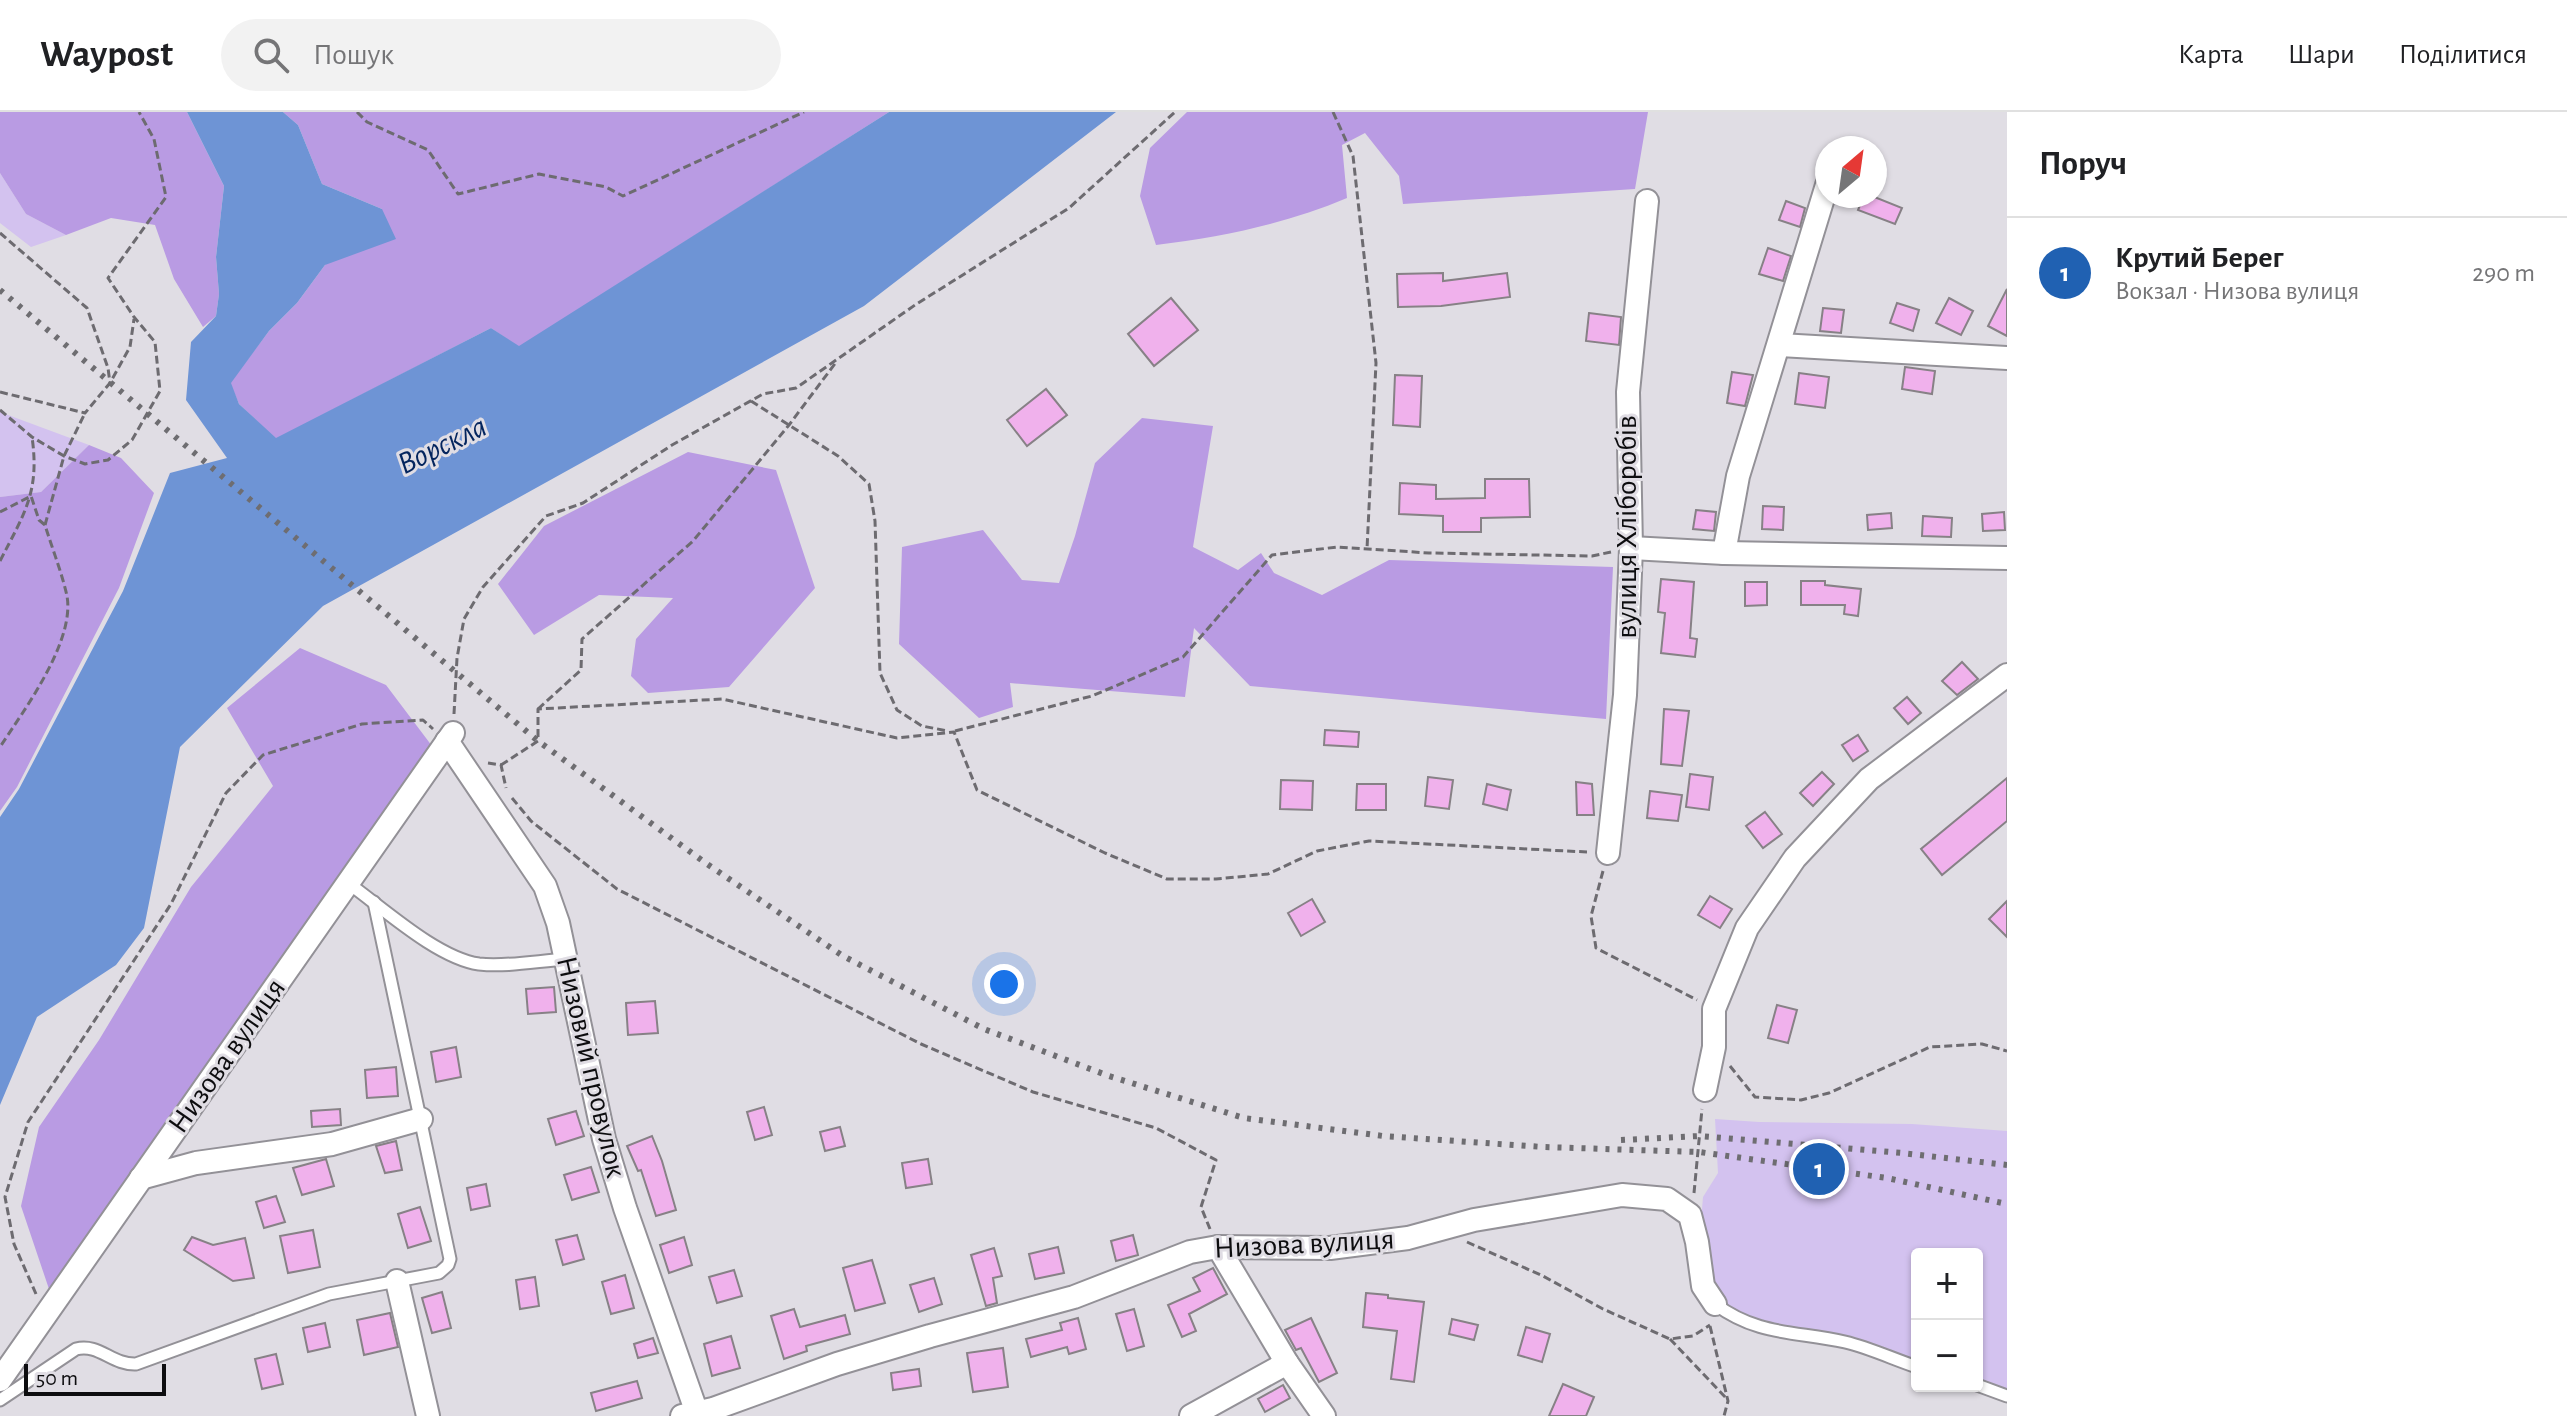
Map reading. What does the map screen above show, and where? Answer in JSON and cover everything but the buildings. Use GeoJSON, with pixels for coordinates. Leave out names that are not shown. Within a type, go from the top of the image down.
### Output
{"type":"FeatureCollection","features":[{"type":"Feature","properties":{"kind":"street","name":"вулиця Хліборобів"},"geometry":{"type":"LineString","coordinates":[[1608,853],[1625,695],[1631,548],[1628,392],[1647,201]]}},
{"type":"Feature","properties":{"kind":"street"},"geometry":{"type":"LineString","coordinates":[[1724,553],[1738,476],[1820,208]]}},
{"type":"Feature","properties":{"kind":"street"},"geometry":{"type":"LineString","coordinates":[[1780,345],[2007,358]]}},
{"type":"Feature","properties":{"kind":"street"},"geometry":{"type":"LineString","coordinates":[[1631,548],[1724,553],[2007,558]]}},
{"type":"Feature","properties":{"kind":"street"},"geometry":{"type":"LineString","coordinates":[[1705,1090],[1714,1047],[1714,1009],[1747,928],[1795,858],[1869,779],[2007,675]]}},
{"type":"Feature","properties":{"kind":"street","name":"Низова вулиця"},"geometry":{"type":"LineString","coordinates":[[0,1380],[450,737]]}},
{"type":"Feature","properties":{"kind":"street","name":"Низовий провулок"},"geometry":{"type":"LineString","coordinates":[[450,737],[545,886],[558,923],[604,1139],[692,1415]]}},
{"type":"Feature","properties":{"kind":"street"},"geometry":{"type":"LineString","coordinates":[[141,1178],[196,1163],[332,1144],[421,1119]]}},
{"type":"Feature","properties":{"kind":"street","name":"Низова вулиця"},"geometry":{"type":"LineString","coordinates":[[692,1415],[837,1364],[1074,1297],[1190,1252],[1218,1247],[1330,1248],[1408,1238],[1474,1220],[1622,1195],[1667,1199],[1690,1215],[1703,1286],[1712,1314]]}},
{"type":"Feature","properties":{"kind":"street"},"geometry":{"type":"LineString","coordinates":[[1218,1247],[1287,1363],[1324,1416]]}},
{"type":"Feature","properties":{"kind":"street"},"geometry":{"type":"LineString","coordinates":[[397,1281],[428,1416]]}},
{"type":"Feature","properties":{"kind":"street"},"geometry":{"type":"LineString","coordinates":[[1191,1416],[1287,1363]]}},
{"type":"Feature","properties":{"kind":"lane"},"geometry":{"type":"LineString","coordinates":[[348,883],[431,943],[462,960],[496,965],[566,959]]}},
{"type":"Feature","properties":{"kind":"lane"},"geometry":{"type":"LineString","coordinates":[[0,1400],[76,1349],[86,1346],[123,1365],[136,1364],[329,1294],[439,1273],[448,1265],[450,1259],[374,902]]}},
{"type":"Feature","properties":{"kind":"lane"},"geometry":{"type":"LineString","coordinates":[[1712,1314],[1733,1318],[1756,1328],[1846,1342],[1911,1365]]}},
{"type":"Feature","properties":{"kind":"lane"},"geometry":{"type":"LineString","coordinates":[[1983,1387],[2007,1396]]}},
{"type":"Feature","properties":{"kind":"path"},"geometry":{"type":"LineString","coordinates":[[0,410],[32,437],[64,456],[85,464],[108,460],[132,440],[160,391],[155,342],[108,278],[166,197],[154,139],[139,112]]}},
{"type":"Feature","properties":{"kind":"path"},"geometry":{"type":"LineString","coordinates":[[357,112],[367,122],[428,150],[458,194],[539,174],[606,187],[623,196],[804,112]]}},
{"type":"Feature","properties":{"kind":"path"},"geometry":{"type":"LineString","coordinates":[[45,1316],[14,1244],[5,1197],[28,1122],[171,904],[226,793],[263,755],[362,724],[423,720],[450,737],[464,619],[483,587],[546,516],[583,503],[672,445],[763,394],[796,388],[915,305],[1069,208],[1175,112]]}},
{"type":"Feature","properties":{"kind":"path"},"geometry":{"type":"LineString","coordinates":[[1333,112],[1353,156],[1376,363],[1367,549]]}},
{"type":"Feature","properties":{"kind":"path"},"geometry":{"type":"LineString","coordinates":[[0,233],[87,308],[108,368],[110,383]]}},
{"type":"Feature","properties":{"kind":"path"},"geometry":{"type":"LineString","coordinates":[[0,747],[47,673],[62,635],[67,599],[45,525],[64,456],[85,413],[110,383],[130,347],[134,317]]}},
{"type":"Feature","properties":{"kind":"path"},"geometry":{"type":"LineString","coordinates":[[481,762],[501,765],[538,741],[538,709],[581,670],[582,639],[693,541],[789,425],[841,356]]}},
{"type":"Feature","properties":{"kind":"path"},"geometry":{"type":"LineString","coordinates":[[0,392],[85,413]]}},
{"type":"Feature","properties":{"kind":"path"},"geometry":{"type":"LineString","coordinates":[[751,401],[838,456],[869,484],[876,534],[880,673],[897,710],[922,726],[954,732]]}},
{"type":"Feature","properties":{"kind":"path"},"geometry":{"type":"LineString","coordinates":[[0,561],[31,496],[36,467],[32,437]]}},
{"type":"Feature","properties":{"kind":"path"},"geometry":{"type":"LineString","coordinates":[[31,496],[39,520],[45,525]]}},
{"type":"Feature","properties":{"kind":"path"},"geometry":{"type":"LineString","coordinates":[[0,512],[31,496]]}},
{"type":"Feature","properties":{"kind":"path"},"geometry":{"type":"LineString","coordinates":[[538,709],[722,699],[897,738],[954,732],[1092,696],[1183,657],[1272,555],[1337,547],[1429,553],[1592,556],[1631,548]]}},
{"type":"Feature","properties":{"kind":"path"},"geometry":{"type":"LineString","coordinates":[[954,732],[977,790],[1105,853],[1167,879],[1216,879],[1268,874],[1317,851],[1369,841],[1608,853],[1591,916],[1596,948],[1714,1009]]}},
{"type":"Feature","properties":{"kind":"path"},"geometry":{"type":"LineString","coordinates":[[501,765],[506,790],[531,821],[617,889],[921,1044],[1033,1092],[1156,1128],[1216,1160],[1201,1207],[1218,1247]]}},
{"type":"Feature","properties":{"kind":"path"},"geometry":{"type":"LineString","coordinates":[[1714,1047],[1755,1097],[1801,1100],[1829,1093],[1930,1047],[1982,1044],[2007,1051]]}},
{"type":"Feature","properties":{"kind":"path"},"geometry":{"type":"LineString","coordinates":[[1697,1181],[1705,1090]]}},
{"type":"Feature","properties":{"kind":"path"},"geometry":{"type":"LineString","coordinates":[[1438,1230],[1543,1276],[1603,1309],[1670,1339],[1728,1401]]}},
{"type":"Feature","properties":{"kind":"path"},"geometry":{"type":"LineString","coordinates":[[1670,1339],[1693,1336],[1712,1314]]}},
{"type":"Feature","properties":{"kind":"path"},"geometry":{"type":"LineString","coordinates":[[1712,1314],[1728,1401],[1724,1416]]}},
{"type":"Feature","properties":{"kind":"shaded area"},"geometry":{"type":"Polygon","coordinates":[[[0,112],[187,112],[224,186],[216,257],[219,294],[216,316],[203,327],[174,279],[155,225],[111,218],[66,235],[26,214],[0,173],[0,112]]]}},
{"type":"Feature","properties":{"kind":"shaded area"},"geometry":{"type":"Polygon","coordinates":[[[283,112],[889,112],[519,347],[491,328],[276,439],[239,404],[230,383],[325,265],[382,209],[322,184],[298,125],[283,112]]]}},
{"type":"Feature","properties":{"kind":"shaded area"},"geometry":{"type":"Polygon","coordinates":[[[1187,112],[1648,112],[1635,189],[1403,204],[1399,176],[1365,133],[1342,145],[1347,198],[1253,228],[1156,245],[1140,196],[1150,148],[1187,112]]]}},
{"type":"Feature","properties":{"kind":"shaded area"},"geometry":{"type":"Polygon","coordinates":[[[0,173],[26,214],[66,235],[31,247],[0,223],[0,173]]]}},
{"type":"Feature","properties":{"kind":"shaded area"},"geometry":{"type":"Polygon","coordinates":[[[0,412],[89,445],[41,492],[0,497],[0,412]]]}},
{"type":"Feature","properties":{"kind":"shaded area"},"geometry":{"type":"Polygon","coordinates":[[[1142,418],[1213,426],[1193,547],[1238,570],[1261,553],[1274,573],[1322,595],[1389,560],[1613,567],[1606,719],[1250,686],[1194,628],[1185,697],[1010,683],[1013,707],[979,718],[899,644],[902,547],[983,530],[1022,580],[1059,583],[1095,463],[1142,418]]]}},
{"type":"Feature","properties":{"kind":"shaded area"},"geometry":{"type":"Polygon","coordinates":[[[89,445],[121,458],[154,493],[119,588],[17,787],[0,811],[0,497],[41,492],[89,445]]]}},
{"type":"Feature","properties":{"kind":"shaded area"},"geometry":{"type":"Polygon","coordinates":[[[688,452],[776,470],[815,588],[729,687],[648,693],[631,676],[636,639],[673,598],[599,595],[534,635],[498,584],[544,526],[688,452]]]}},
{"type":"Feature","properties":{"kind":"shaded area"},"geometry":{"type":"Polygon","coordinates":[[[300,648],[386,685],[432,746],[49,1289],[21,1206],[39,1127],[99,1040],[191,887],[273,786],[227,708],[300,648]]]}},
{"type":"Feature","properties":{"kind":"shaded area"},"geometry":{"type":"Polygon","coordinates":[[[1715,1119],[1912,1124],[2007,1131],[2007,1391],[1983,1383],[1983,1248],[1911,1248],[1911,1360],[1772,1331],[1730,1315],[1708,1282],[1701,1222],[1703,1197],[1718,1173],[1715,1119]]]}},
{"type":"Feature","properties":{"kind":"water","name":"Ворскла"},"geometry":{"type":"Polygon","coordinates":[[[187,112],[283,112],[298,125],[322,184],[382,209],[396,239],[325,265],[297,303],[269,331],[231,383],[239,404],[276,438],[491,328],[519,346],[889,112],[1116,112],[864,306],[323,606],[180,747],[144,928],[116,965],[37,1017],[0,1105],[0,817],[19,789],[123,591],[170,473],[227,458],[186,400],[191,342],[216,316],[219,294],[216,257],[224,186],[187,112]]]}},
{"type":"Feature","properties":{"kind":"railway"},"geometry":{"type":"LineString","coordinates":[[0,290],[538,741],[707,864],[843,956],[984,1029],[1109,1076],[1244,1118],[1383,1136],[1543,1147],[1699,1152],[1887,1178],[2007,1204]]}},
{"type":"Feature","properties":{"kind":"railway"},"geometry":{"type":"LineString","coordinates":[[1621,1140],[1700,1136],[2007,1165]]}},
{"type":"Feature","properties":{"kind":"place","name":"Крутий Берег"},"geometry":{"type":"Point","coordinates":[1819,1169]}}]}
